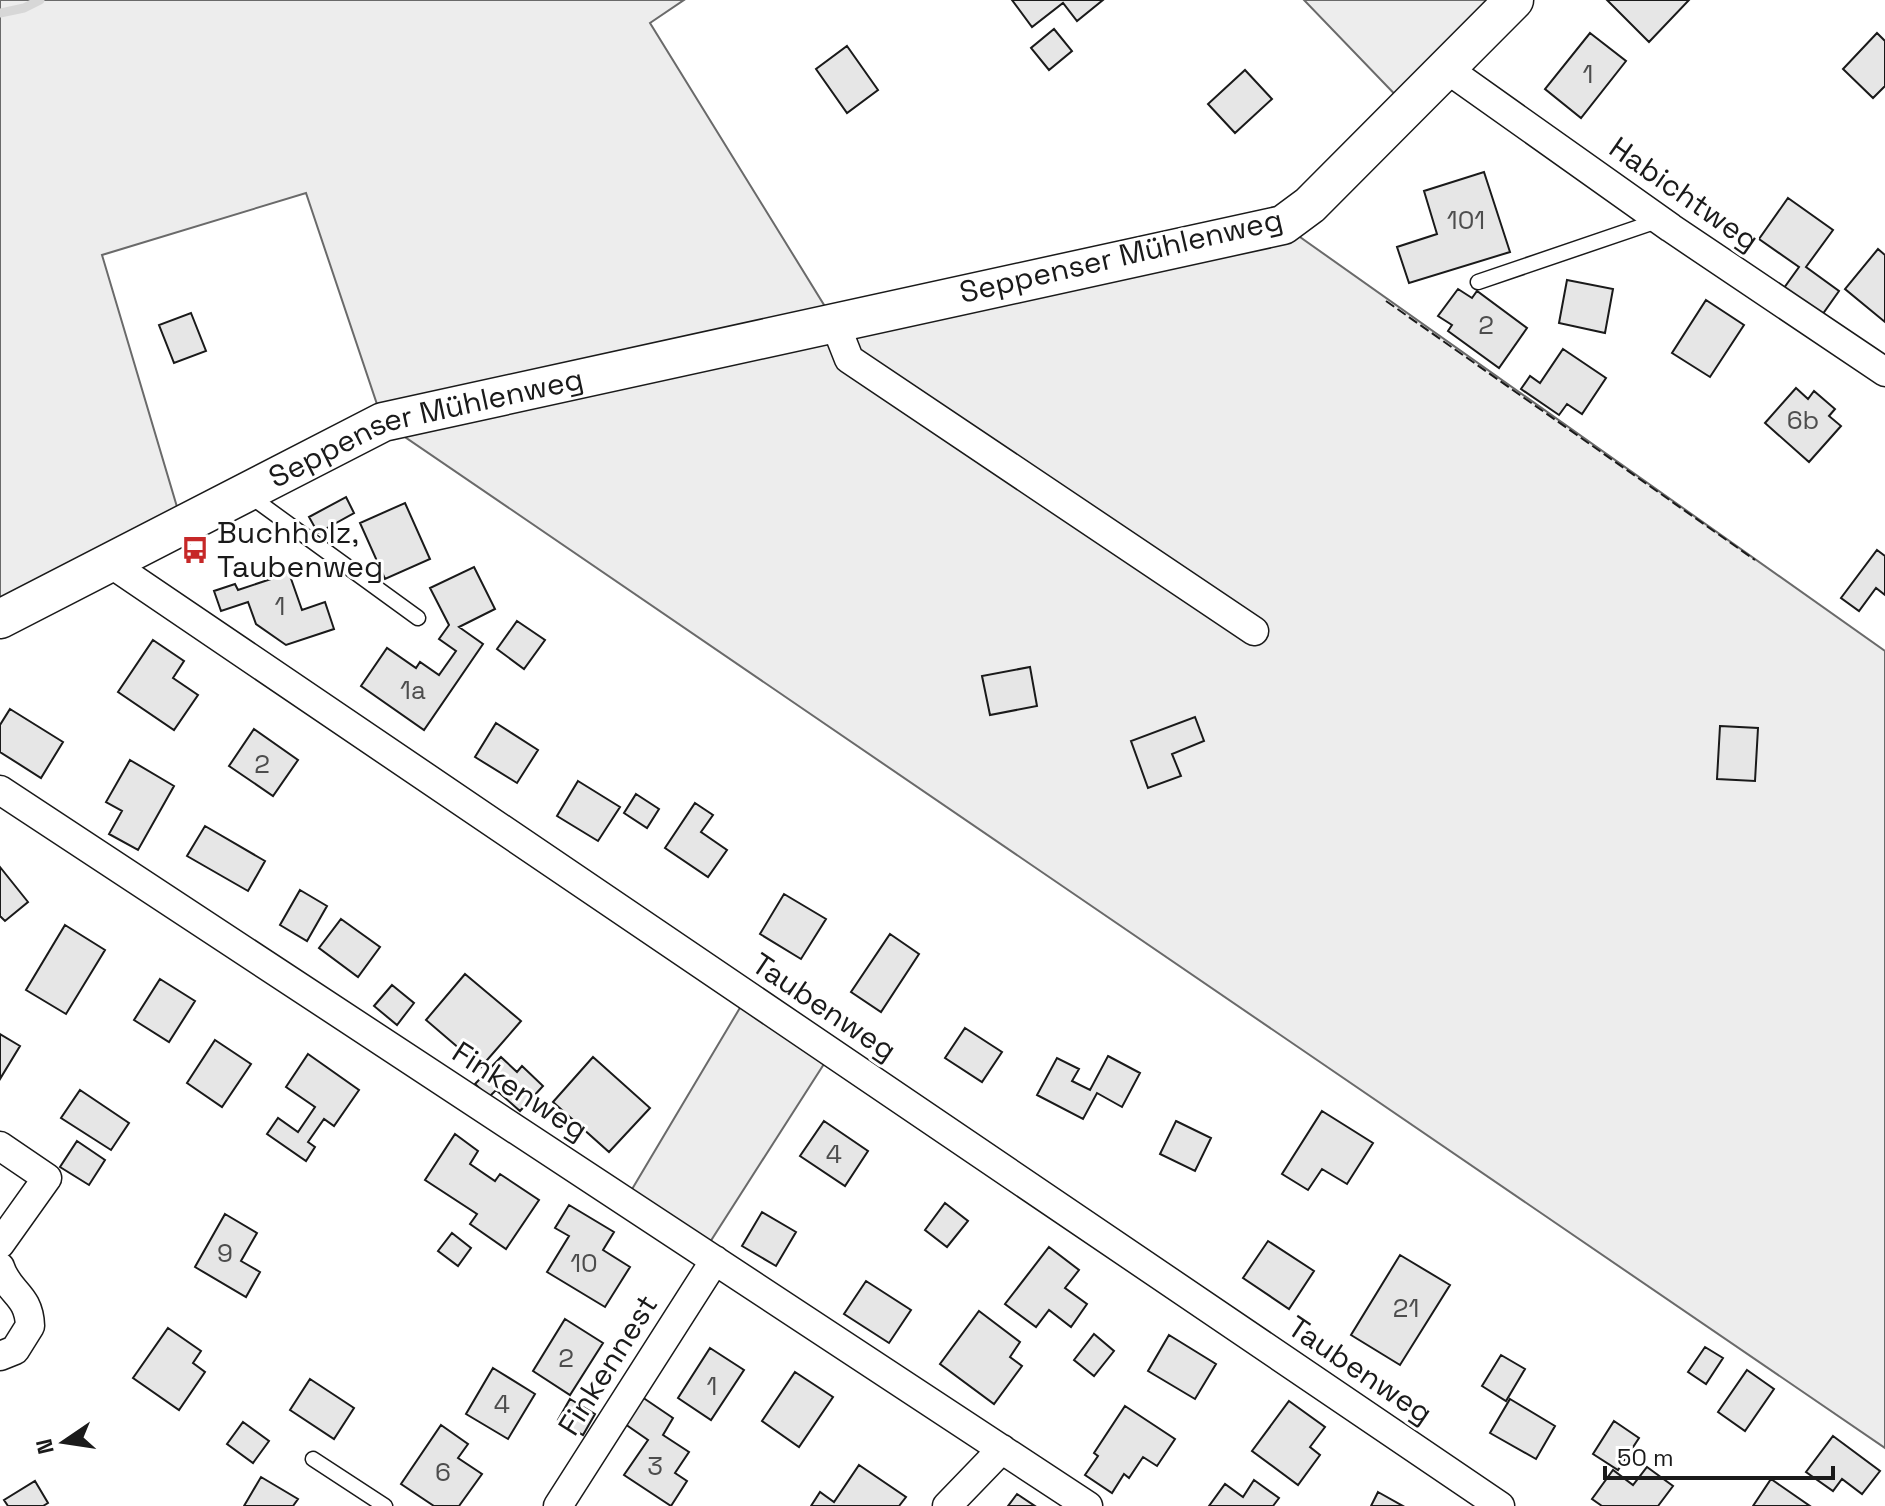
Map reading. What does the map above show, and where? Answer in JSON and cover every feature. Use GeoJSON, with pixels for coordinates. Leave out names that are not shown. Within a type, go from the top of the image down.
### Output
{"type":"FeatureCollection","features":[{"type":"Feature","properties":{"kind":"street","name":"Seppenser Mühlenweg"},"geometry":{"type":"LineString","coordinates":[[0,619],[383,422],[1283,225],[1310,205],[1514,0]]}},
{"type":"Feature","properties":{"kind":"street","name":"Habichtweg"},"geometry":{"type":"LineString","coordinates":[[1447,69],[1660,220],[1885,372]]}},
{"type":"Feature","properties":{"kind":"street"},"geometry":{"type":"LineString","coordinates":[[834,321],[849,359],[1254,631]]}},
{"type":"Feature","properties":{"kind":"street","name":"Taubenweg"},"geometry":{"type":"LineString","coordinates":[[110,563],[1500,1506]]}},
{"type":"Feature","properties":{"kind":"street","name":"Finkenweg"},"geometry":{"type":"LineString","coordinates":[[0,790],[1088,1506]]}},
{"type":"Feature","properties":{"kind":"street"},"geometry":{"type":"LineString","coordinates":[[0,1146],[47,1178],[0,1244]]}},
{"type":"Feature","properties":{"kind":"street","name":"Finkennest"},"geometry":{"type":"LineString","coordinates":[[558,1506],[715,1260]]}},
{"type":"Feature","properties":{"kind":"street"},"geometry":{"type":"LineString","coordinates":[[0,1267],[3,1277],[25,1299],[30,1326],[15,1350],[0,1356]]}},
{"type":"Feature","properties":{"kind":"street"},"geometry":{"type":"LineString","coordinates":[[947,1506],[1002,1449]]}},
{"type":"Feature","properties":{"kind":"lane"},"geometry":{"type":"LineString","coordinates":[[1478,282],[1660,220]]}},
{"type":"Feature","properties":{"kind":"lane"},"geometry":{"type":"LineString","coordinates":[[247,494],[418,618]]}},
{"type":"Feature","properties":{"kind":"lane"},"geometry":{"type":"LineString","coordinates":[[313,1459],[385,1506]]}},
{"type":"Feature","properties":{"kind":"shaded area"},"geometry":{"type":"Polygon","coordinates":[[[0,0],[684,0],[650,23],[834,321],[1283,225],[1885,651],[1885,1448],[383,422],[306,193],[102,255],[183,527],[0,619],[0,0]]]}},
{"type":"Feature","properties":{"kind":"shaded area"},"geometry":{"type":"Polygon","coordinates":[[[1304,0],[1514,0],[1409,109],[1304,0]]]}},
{"type":"Feature","properties":{"kind":"shaded area"},"geometry":{"type":"Polygon","coordinates":[[[747,996],[831,1053],[703,1253],[625,1201],[747,996]]]}},
{"type":"Feature","properties":{"kind":"building"},"geometry":{"type":"Polygon","coordinates":[[[1012,0],[1103,0],[1077,21],[1063,3],[1032,27],[1012,0]]]}},
{"type":"Feature","properties":{"kind":"building"},"geometry":{"type":"Polygon","coordinates":[[[1607,0],[1689,0],[1649,42],[1607,0]]]}},
{"type":"Feature","properties":{"kind":"building"},"geometry":{"type":"Polygon","coordinates":[[[1054,29],[1072,51],[1049,70],[1031,48],[1054,29]]]}},
{"type":"Feature","properties":{"kind":"building"},"geometry":{"type":"Polygon","coordinates":[[[1590,33],[1626,61],[1581,118],[1545,89],[1590,33]]]}},
{"type":"Feature","properties":{"kind":"building"},"geometry":{"type":"Polygon","coordinates":[[[1877,33],[1885,41],[1885,86],[1873,98],[1843,69],[1877,33]]]}},
{"type":"Feature","properties":{"kind":"building"},"geometry":{"type":"Polygon","coordinates":[[[847,46],[878,90],[847,113],[816,69],[847,46]]]}},
{"type":"Feature","properties":{"kind":"building"},"geometry":{"type":"Polygon","coordinates":[[[1245,70],[1272,99],[1235,133],[1208,104],[1245,70]]]}},
{"type":"Feature","properties":{"kind":"building"},"geometry":{"type":"Polygon","coordinates":[[[1484,172],[1510,252],[1409,283],[1397,247],[1437,234],[1424,191],[1484,172]]]}},
{"type":"Feature","properties":{"kind":"building"},"geometry":{"type":"Polygon","coordinates":[[[1788,198],[1833,230],[1806,267],[1839,291],[1822,315],[1784,288],[1799,267],[1759,239],[1788,198]]]}},
{"type":"Feature","properties":{"kind":"building"},"geometry":{"type":"Polygon","coordinates":[[[1878,249],[1885,255],[1885,322],[1845,289],[1878,249]]]}},
{"type":"Feature","properties":{"kind":"building"},"geometry":{"type":"Polygon","coordinates":[[[1567,280],[1613,289],[1605,333],[1559,323],[1567,280]]]}},
{"type":"Feature","properties":{"kind":"building"},"geometry":{"type":"Polygon","coordinates":[[[1458,289],[1472,298],[1477,291],[1527,328],[1499,368],[1448,331],[1452,325],[1438,316],[1458,289]]]}},
{"type":"Feature","properties":{"kind":"building"},"geometry":{"type":"Polygon","coordinates":[[[1706,300],[1744,325],[1710,377],[1672,353],[1706,300]]]}},
{"type":"Feature","properties":{"kind":"building"},"geometry":{"type":"Polygon","coordinates":[[[191,313],[206,351],[174,363],[159,325],[191,313]]]}},
{"type":"Feature","properties":{"kind":"building"},"geometry":{"type":"Polygon","coordinates":[[[1563,349],[1606,378],[1582,414],[1567,404],[1559,415],[1521,389],[1530,376],[1540,383],[1563,349]]]}},
{"type":"Feature","properties":{"kind":"building"},"geometry":{"type":"Polygon","coordinates":[[[1796,388],[1808,399],[1814,391],[1835,409],[1829,416],[1841,426],[1809,462],[1765,423],[1796,388]]]}},
{"type":"Feature","properties":{"kind":"building"},"geometry":{"type":"Polygon","coordinates":[[[346,497],[354,513],[318,533],[309,517],[346,497]]]}},
{"type":"Feature","properties":{"kind":"building"},"geometry":{"type":"Polygon","coordinates":[[[405,503],[430,559],[385,579],[360,523],[405,503]]]}},
{"type":"Feature","properties":{"kind":"building"},"geometry":{"type":"Polygon","coordinates":[[[1877,550],[1885,556],[1885,595],[1876,588],[1859,611],[1841,598],[1877,550]]]}},
{"type":"Feature","properties":{"kind":"building"},"geometry":{"type":"Polygon","coordinates":[[[474,567],[495,609],[459,627],[483,644],[424,730],[361,686],[387,648],[416,668],[420,662],[439,675],[456,651],[439,639],[449,625],[430,588],[474,567]]]}},
{"type":"Feature","properties":{"kind":"building"},"geometry":{"type":"Polygon","coordinates":[[[289,573],[302,610],[325,602],[334,629],[286,645],[256,624],[248,602],[221,611],[214,591],[235,584],[238,590],[289,573]]]}},
{"type":"Feature","properties":{"kind":"building"},"geometry":{"type":"Polygon","coordinates":[[[517,621],[545,640],[524,669],[497,649],[517,621]]]}},
{"type":"Feature","properties":{"kind":"building"},"geometry":{"type":"Polygon","coordinates":[[[153,640],[184,661],[173,678],[198,695],[174,730],[118,692],[153,640]]]}},
{"type":"Feature","properties":{"kind":"building"},"geometry":{"type":"Polygon","coordinates":[[[1030,667],[1037,706],[990,715],[982,676],[1030,667]]]}},
{"type":"Feature","properties":{"kind":"building"},"geometry":{"type":"Polygon","coordinates":[[[10,709],[63,742],[41,778],[0,752],[0,725],[10,709]]]}},
{"type":"Feature","properties":{"kind":"building"},"geometry":{"type":"Polygon","coordinates":[[[1195,717],[1204,741],[1172,754],[1181,776],[1148,788],[1131,741],[1195,717]]]}},
{"type":"Feature","properties":{"kind":"building"},"geometry":{"type":"Polygon","coordinates":[[[496,723],[538,750],[517,783],[475,757],[496,723]]]}},
{"type":"Feature","properties":{"kind":"building"},"geometry":{"type":"Polygon","coordinates":[[[1720,726],[1758,728],[1755,781],[1717,779],[1720,726]]]}},
{"type":"Feature","properties":{"kind":"building"},"geometry":{"type":"Polygon","coordinates":[[[254,729],[298,760],[273,796],[229,766],[254,729]]]}},
{"type":"Feature","properties":{"kind":"building"},"geometry":{"type":"Polygon","coordinates":[[[130,760],[174,786],[138,850],[109,834],[122,811],[106,802],[130,760]]]}},
{"type":"Feature","properties":{"kind":"building"},"geometry":{"type":"Polygon","coordinates":[[[578,781],[620,807],[598,841],[557,816],[578,781]]]}},
{"type":"Feature","properties":{"kind":"building"},"geometry":{"type":"Polygon","coordinates":[[[636,794],[659,809],[647,828],[624,813],[636,794]]]}},
{"type":"Feature","properties":{"kind":"building"},"geometry":{"type":"Polygon","coordinates":[[[695,803],[713,815],[701,832],[727,850],[708,877],[665,848],[695,803]]]}},
{"type":"Feature","properties":{"kind":"building"},"geometry":{"type":"Polygon","coordinates":[[[205,826],[265,861],[248,891],[187,856],[205,826]]]}},
{"type":"Feature","properties":{"kind":"building"},"geometry":{"type":"Polygon","coordinates":[[[0,867],[28,902],[5,921],[0,916],[0,867]]]}},
{"type":"Feature","properties":{"kind":"building"},"geometry":{"type":"Polygon","coordinates":[[[300,890],[327,906],[307,941],[280,925],[300,890]]]}},
{"type":"Feature","properties":{"kind":"building"},"geometry":{"type":"Polygon","coordinates":[[[784,894],[826,919],[801,959],[760,934],[784,894]]]}},
{"type":"Feature","properties":{"kind":"building"},"geometry":{"type":"Polygon","coordinates":[[[341,919],[380,947],[358,977],[319,948],[341,919]]]}},
{"type":"Feature","properties":{"kind":"building"},"geometry":{"type":"Polygon","coordinates":[[[65,925],[105,950],[66,1014],[26,990],[65,925]]]}},
{"type":"Feature","properties":{"kind":"building"},"geometry":{"type":"Polygon","coordinates":[[[890,934],[919,954],[881,1012],[851,992],[890,934]]]}},
{"type":"Feature","properties":{"kind":"building"},"geometry":{"type":"Polygon","coordinates":[[[465,974],[521,1021],[481,1067],[426,1020],[465,974]]]}},
{"type":"Feature","properties":{"kind":"building"},"geometry":{"type":"Polygon","coordinates":[[[160,979],[195,1001],[169,1042],[134,1020],[160,979]]]}},
{"type":"Feature","properties":{"kind":"building"},"geometry":{"type":"Polygon","coordinates":[[[392,985],[414,1003],[397,1025],[374,1006],[392,985]]]}},
{"type":"Feature","properties":{"kind":"building"},"geometry":{"type":"Polygon","coordinates":[[[965,1028],[1002,1052],[982,1082],[945,1058],[965,1028]]]}},
{"type":"Feature","properties":{"kind":"building"},"geometry":{"type":"Polygon","coordinates":[[[0,1034],[20,1046],[0,1079],[0,1034]]]}},
{"type":"Feature","properties":{"kind":"building"},"geometry":{"type":"Polygon","coordinates":[[[215,1040],[251,1064],[222,1107],[187,1083],[215,1040]]]}},
{"type":"Feature","properties":{"kind":"building"},"geometry":{"type":"Polygon","coordinates":[[[308,1054],[359,1090],[334,1126],[324,1119],[308,1142],[315,1147],[306,1161],[267,1134],[278,1118],[298,1132],[315,1107],[286,1087],[308,1054]]]}},
{"type":"Feature","properties":{"kind":"building"},"geometry":{"type":"Polygon","coordinates":[[[1108,1056],[1140,1073],[1122,1107],[1097,1093],[1083,1119],[1037,1095],[1057,1058],[1079,1069],[1072,1081],[1090,1090],[1108,1056]]]}},
{"type":"Feature","properties":{"kind":"building"},"geometry":{"type":"Polygon","coordinates":[[[501,1057],[517,1072],[522,1066],[543,1086],[520,1111],[496,1090],[489,1097],[475,1084],[501,1057]]]}},
{"type":"Feature","properties":{"kind":"building"},"geometry":{"type":"Polygon","coordinates":[[[593,1057],[650,1108],[609,1152],[553,1102],[593,1057]]]}},
{"type":"Feature","properties":{"kind":"building"},"geometry":{"type":"Polygon","coordinates":[[[80,1090],[129,1123],[111,1150],[61,1118],[80,1090]]]}},
{"type":"Feature","properties":{"kind":"building"},"geometry":{"type":"Polygon","coordinates":[[[1322,1111],[1373,1143],[1347,1184],[1322,1169],[1308,1190],[1282,1174],[1322,1111]]]}},
{"type":"Feature","properties":{"kind":"building"},"geometry":{"type":"Polygon","coordinates":[[[824,1121],[868,1151],[845,1186],[800,1156],[824,1121]]]}},
{"type":"Feature","properties":{"kind":"building"},"geometry":{"type":"Polygon","coordinates":[[[1176,1121],[1211,1138],[1195,1171],[1160,1154],[1176,1121]]]}},
{"type":"Feature","properties":{"kind":"building"},"geometry":{"type":"Polygon","coordinates":[[[455,1134],[478,1151],[470,1164],[495,1181],[500,1174],[539,1200],[506,1249],[470,1224],[477,1214],[425,1180],[455,1134]]]}},
{"type":"Feature","properties":{"kind":"building"},"geometry":{"type":"Polygon","coordinates":[[[77,1141],[105,1160],[89,1185],[60,1167],[77,1141]]]}},
{"type":"Feature","properties":{"kind":"building"},"geometry":{"type":"Polygon","coordinates":[[[945,1203],[968,1221],[947,1247],[925,1230],[945,1203]]]}},
{"type":"Feature","properties":{"kind":"building"},"geometry":{"type":"Polygon","coordinates":[[[569,1205],[614,1232],[603,1250],[630,1267],[605,1307],[547,1272],[569,1236],[555,1228],[569,1205]]]}},
{"type":"Feature","properties":{"kind":"building"},"geometry":{"type":"Polygon","coordinates":[[[762,1212],[796,1232],[776,1266],[742,1246],[762,1212]]]}},
{"type":"Feature","properties":{"kind":"building"},"geometry":{"type":"Polygon","coordinates":[[[225,1214],[257,1233],[241,1261],[260,1272],[246,1297],[195,1267],[225,1214]]]}},
{"type":"Feature","properties":{"kind":"building"},"geometry":{"type":"Polygon","coordinates":[[[452,1233],[471,1248],[458,1266],[438,1251],[452,1233]]]}},
{"type":"Feature","properties":{"kind":"building"},"geometry":{"type":"Polygon","coordinates":[[[1268,1241],[1314,1271],[1289,1309],[1243,1278],[1268,1241]]]}},
{"type":"Feature","properties":{"kind":"building"},"geometry":{"type":"Polygon","coordinates":[[[1049,1247],[1079,1270],[1065,1288],[1087,1304],[1071,1327],[1049,1310],[1036,1327],[1005,1304],[1049,1247]]]}},
{"type":"Feature","properties":{"kind":"building"},"geometry":{"type":"Polygon","coordinates":[[[1400,1255],[1450,1285],[1400,1365],[1351,1335],[1400,1255]]]}},
{"type":"Feature","properties":{"kind":"building"},"geometry":{"type":"Polygon","coordinates":[[[866,1281],[911,1310],[889,1343],[844,1314],[866,1281]]]}},
{"type":"Feature","properties":{"kind":"building"},"geometry":{"type":"Polygon","coordinates":[[[979,1311],[1020,1342],[1010,1357],[1022,1366],[994,1404],[940,1364],[979,1311]]]}},
{"type":"Feature","properties":{"kind":"building"},"geometry":{"type":"Polygon","coordinates":[[[565,1319],[603,1343],[570,1395],[533,1371],[565,1319]]]}},
{"type":"Feature","properties":{"kind":"building"},"geometry":{"type":"Polygon","coordinates":[[[168,1328],[201,1351],[193,1363],[205,1372],[179,1410],[133,1378],[168,1328]]]}},
{"type":"Feature","properties":{"kind":"building"},"geometry":{"type":"Polygon","coordinates":[[[1094,1334],[1114,1351],[1094,1376],[1074,1360],[1094,1334]]]}},
{"type":"Feature","properties":{"kind":"building"},"geometry":{"type":"Polygon","coordinates":[[[1169,1335],[1216,1364],[1195,1399],[1148,1371],[1169,1335]]]}},
{"type":"Feature","properties":{"kind":"building"},"geometry":{"type":"Polygon","coordinates":[[[1705,1347],[1723,1358],[1706,1384],[1688,1372],[1705,1347]]]}},
{"type":"Feature","properties":{"kind":"building"},"geometry":{"type":"Polygon","coordinates":[[[710,1348],[744,1370],[711,1420],[678,1398],[710,1348]]]}},
{"type":"Feature","properties":{"kind":"building"},"geometry":{"type":"Polygon","coordinates":[[[1501,1355],[1525,1369],[1506,1401],[1482,1386],[1501,1355]]]}},
{"type":"Feature","properties":{"kind":"building"},"geometry":{"type":"Polygon","coordinates":[[[493,1368],[535,1394],[508,1439],[466,1414],[493,1368]]]}},
{"type":"Feature","properties":{"kind":"building"},"geometry":{"type":"Polygon","coordinates":[[[1747,1370],[1774,1389],[1745,1431],[1718,1412],[1747,1370]]]}},
{"type":"Feature","properties":{"kind":"building"},"geometry":{"type":"Polygon","coordinates":[[[795,1372],[833,1397],[799,1447],[762,1421],[795,1372]]]}},
{"type":"Feature","properties":{"kind":"building"},"geometry":{"type":"Polygon","coordinates":[[[310,1379],[354,1408],[334,1439],[290,1410],[310,1379]]]}},
{"type":"Feature","properties":{"kind":"building"},"geometry":{"type":"Polygon","coordinates":[[[642,1397],[673,1418],[663,1435],[689,1452],[675,1473],[687,1481],[671,1506],[624,1475],[648,1440],[625,1424],[642,1397]]]}},
{"type":"Feature","properties":{"kind":"building"},"geometry":{"type":"Polygon","coordinates":[[[570,1399],[595,1414],[583,1435],[558,1420],[570,1399]]]}},
{"type":"Feature","properties":{"kind":"building"},"geometry":{"type":"Polygon","coordinates":[[[1510,1399],[1555,1426],[1536,1459],[1490,1433],[1510,1399]]]}},
{"type":"Feature","properties":{"kind":"building"},"geometry":{"type":"Polygon","coordinates":[[[1289,1401],[1325,1427],[1310,1447],[1320,1455],[1298,1485],[1252,1451],[1289,1401]]]}},
{"type":"Feature","properties":{"kind":"building"},"geometry":{"type":"Polygon","coordinates":[[[1125,1406],[1175,1439],[1157,1466],[1143,1457],[1129,1478],[1124,1474],[1112,1493],[1085,1475],[1098,1456],[1094,1453],[1125,1406]]]}},
{"type":"Feature","properties":{"kind":"building"},"geometry":{"type":"Polygon","coordinates":[[[1614,1421],[1639,1438],[1618,1470],[1593,1454],[1614,1421]]]}},
{"type":"Feature","properties":{"kind":"building"},"geometry":{"type":"Polygon","coordinates":[[[243,1422],[269,1441],[253,1463],[227,1444],[243,1422]]]}},
{"type":"Feature","properties":{"kind":"building"},"geometry":{"type":"Polygon","coordinates":[[[441,1425],[468,1444],[458,1458],[482,1474],[459,1506],[434,1506],[401,1484],[441,1425]]]}},
{"type":"Feature","properties":{"kind":"building"},"geometry":{"type":"Polygon","coordinates":[[[1833,1436],[1880,1471],[1862,1494],[1842,1479],[1833,1491],[1806,1472],[1833,1436]]]}},
{"type":"Feature","properties":{"kind":"building"},"geometry":{"type":"Polygon","coordinates":[[[859,1465],[906,1497],[899,1506],[811,1506],[820,1492],[834,1502],[859,1465]]]}},
{"type":"Feature","properties":{"kind":"building"},"geometry":{"type":"Polygon","coordinates":[[[1647,1467],[1673,1486],[1658,1506],[1602,1506],[1592,1499],[1613,1470],[1633,1485],[1647,1467]]]}},
{"type":"Feature","properties":{"kind":"building"},"geometry":{"type":"Polygon","coordinates":[[[261,1477],[298,1499],[293,1506],[244,1506],[261,1477]]]}},
{"type":"Feature","properties":{"kind":"building"},"geometry":{"type":"Polygon","coordinates":[[[1771,1479],[1810,1506],[1753,1506],[1771,1479]]]}},
{"type":"Feature","properties":{"kind":"building"},"geometry":{"type":"Polygon","coordinates":[[[1254,1480],[1279,1498],[1273,1506],[1209,1506],[1225,1484],[1243,1497],[1254,1480]]]}},
{"type":"Feature","properties":{"kind":"building"},"geometry":{"type":"Polygon","coordinates":[[[35,1481],[48,1503],[43,1506],[8,1506],[4,1500],[35,1481]]]}},
{"type":"Feature","properties":{"kind":"building"},"geometry":{"type":"Polygon","coordinates":[[[1378,1492],[1403,1506],[1371,1506],[1378,1492]]]}},
{"type":"Feature","properties":{"kind":"building"},"geometry":{"type":"Polygon","coordinates":[[[1017,1494],[1035,1506],[1008,1506],[1017,1494]]]}},
{"type":"Feature","properties":{"kind":"waterway"},"geometry":{"type":"LineString","coordinates":[[0,13],[24,8],[40,0]]}},
{"type":"Feature","properties":{"kind":"fence"},"geometry":{"type":"LineString","coordinates":[[1386,301],[1755,560]]}},
{"type":"Feature","properties":{"kind":"place","name":"Buchholz, Taubenweg"},"geometry":{"type":"Point","coordinates":[195,550]}}]}
